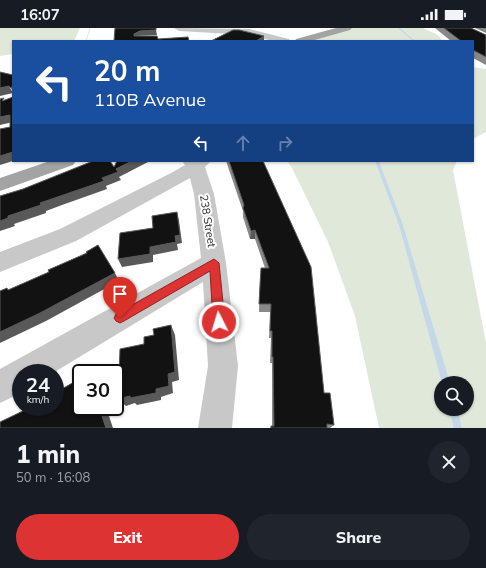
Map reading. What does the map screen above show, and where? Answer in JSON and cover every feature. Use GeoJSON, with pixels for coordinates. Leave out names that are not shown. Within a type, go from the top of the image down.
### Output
{"type":"FeatureCollection","features":[{"type":"Feature","properties":{"kind":"main road"},"geometry":{"type":"LineString","coordinates":[[304,40],[347,28]]}},
{"type":"Feature","properties":{"kind":"main road"},"geometry":{"type":"LineString","coordinates":[[0,185],[64,162]]}},
{"type":"Feature","properties":{"kind":"street"},"geometry":{"type":"LineString","coordinates":[[179,33],[204,36],[216,40],[232,31]]}},
{"type":"Feature","properties":{"kind":"street"},"geometry":{"type":"LineString","coordinates":[[179,33],[232,31],[254,33],[281,40]]}},
{"type":"Feature","properties":{"kind":"street"},"geometry":{"type":"LineString","coordinates":[[0,262],[68,235],[180,176],[196,163]]}},
{"type":"Feature","properties":{"kind":"street","name":"238 Street"},"geometry":{"type":"LineString","coordinates":[[196,163],[204,194],[214,263],[223,366],[215,428]]}},
{"type":"Feature","properties":{"kind":"street"},"geometry":{"type":"LineString","coordinates":[[40,364],[214,263]]}},
{"type":"Feature","properties":{"kind":"street"},"geometry":{"type":"LineString","coordinates":[[0,387],[12,380]]}},
{"type":"Feature","properties":{"kind":"path"},"geometry":{"type":"LineString","coordinates":[[86,40],[90,28]]}},
{"type":"Feature","properties":{"kind":"green space"},"geometry":{"type":"Polygon","coordinates":[[[0,28],[80,28],[74,40],[12,40],[12,54],[0,56],[0,28]]]}},
{"type":"Feature","properties":{"kind":"green space"},"geometry":{"type":"Polygon","coordinates":[[[347,28],[423,28],[438,35],[442,40],[312,40],[347,28]]]}},
{"type":"Feature","properties":{"kind":"green space"},"geometry":{"type":"Polygon","coordinates":[[[474,67],[486,69],[486,132],[474,138],[474,67]]]}},
{"type":"Feature","properties":{"kind":"green space"},"geometry":{"type":"Polygon","coordinates":[[[288,162],[457,162],[453,170],[486,343],[486,428],[379,428],[355,316],[328,242],[288,162]]]}},
{"type":"Feature","properties":{"kind":"building"},"geometry":{"type":"Polygon","coordinates":[[[115,28],[156,28],[156,30],[140,31],[134,34],[134,36],[157,36],[158,39],[188,37],[189,40],[114,40],[115,28]]]}},
{"type":"Feature","properties":{"kind":"building"},"geometry":{"type":"Polygon","coordinates":[[[444,28],[471,28],[486,35],[486,57],[474,51],[474,40],[460,40],[444,28]]]}},
{"type":"Feature","properties":{"kind":"building"},"geometry":{"type":"Polygon","coordinates":[[[233,30],[264,36],[258,40],[213,40],[233,30]]]}},
{"type":"Feature","properties":{"kind":"building"},"geometry":{"type":"Polygon","coordinates":[[[0,72],[12,75],[11,88],[9,86],[0,88],[0,72]]]}},
{"type":"Feature","properties":{"kind":"building"},"geometry":{"type":"Polygon","coordinates":[[[12,97],[12,152],[0,156],[0,129],[10,127],[10,115],[0,117],[0,99],[4,98],[2,101],[12,97]]]}},
{"type":"Feature","properties":{"kind":"building"},"geometry":{"type":"Polygon","coordinates":[[[90,162],[111,162],[114,167],[116,162],[130,162],[116,169],[118,172],[102,178],[104,181],[40,203],[41,205],[8,216],[8,218],[0,221],[0,196],[23,189],[90,162]]]}},
{"type":"Feature","properties":{"kind":"building"},"geometry":{"type":"Polygon","coordinates":[[[229,162],[263,162],[311,267],[324,393],[330,393],[334,425],[327,424],[327,428],[271,428],[271,426],[274,426],[272,331],[270,331],[271,304],[259,304],[261,268],[269,268],[255,230],[251,231],[243,208],[244,205],[229,162]]]}},
{"type":"Feature","properties":{"kind":"building"},"geometry":{"type":"Polygon","coordinates":[[[177,212],[180,235],[175,236],[176,242],[150,247],[150,254],[118,259],[120,233],[153,228],[152,216],[177,212]]]}},
{"type":"Feature","properties":{"kind":"building"},"geometry":{"type":"Polygon","coordinates":[[[98,245],[115,273],[38,314],[0,332],[0,291],[7,288],[8,290],[49,272],[48,270],[87,253],[86,252],[98,245]]]}},
{"type":"Feature","properties":{"kind":"building"},"geometry":{"type":"Polygon","coordinates":[[[171,325],[175,372],[168,374],[169,386],[156,389],[156,393],[130,398],[130,396],[124,398],[124,364],[119,364],[120,349],[144,344],[144,337],[154,335],[153,329],[171,325]]]}},
{"type":"Feature","properties":{"kind":"building"},"geometry":{"type":"Polygon","coordinates":[[[72,383],[72,416],[102,416],[106,428],[0,428],[0,422],[12,416],[64,416],[64,388],[72,383]]]}},
{"type":"Feature","properties":{"kind":"waterway"},"geometry":{"type":"LineString","coordinates":[[399,28],[413,40]]}},
{"type":"Feature","properties":{"kind":"waterway"},"geometry":{"type":"LineString","coordinates":[[377,162],[401,225],[444,376]]}},
{"type":"Feature","properties":{"kind":"waterway"},"geometry":{"type":"LineString","coordinates":[[455,416],[458,428]]}},
{"type":"Feature","properties":{"kind":"route"},"geometry":{"type":"LineString","coordinates":[[120,318],[214,263],[219,322]]}}]}
